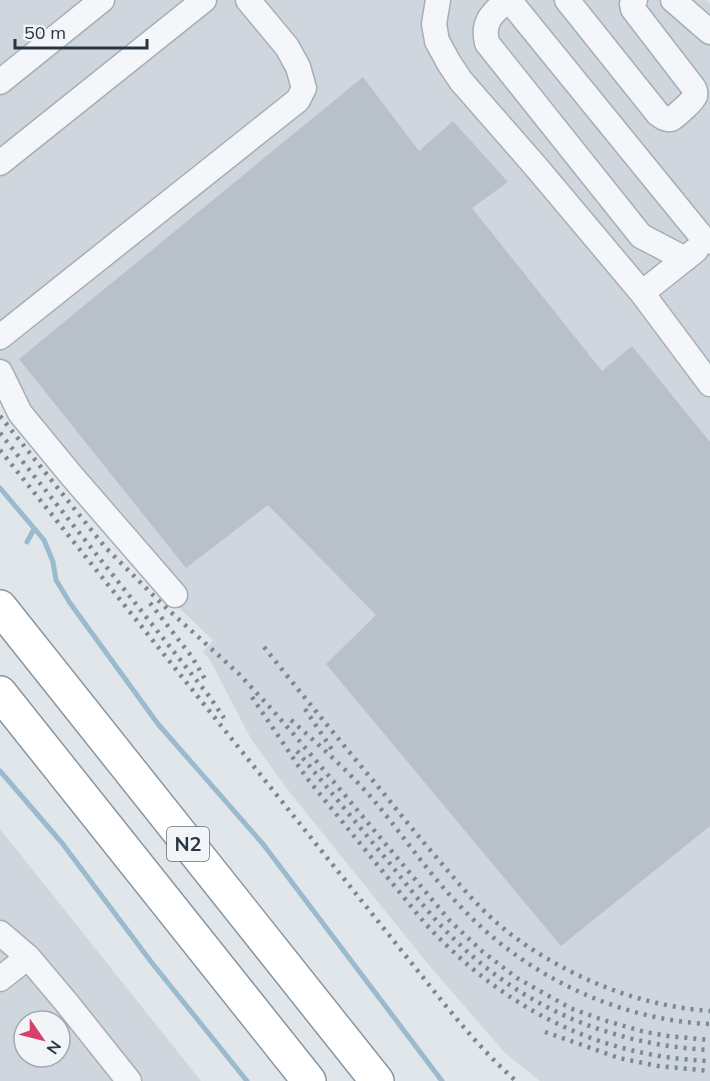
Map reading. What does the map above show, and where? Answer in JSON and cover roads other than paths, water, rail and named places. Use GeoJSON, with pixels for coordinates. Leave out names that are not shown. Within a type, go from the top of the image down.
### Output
{"type":"FeatureCollection","features":[{"type":"Feature","properties":{"kind":"highway","name":"N2"},"geometry":{"type":"LineString","coordinates":[[0,607],[377,1081]]}},
{"type":"Feature","properties":{"kind":"highway","name":"N2"},"geometry":{"type":"LineString","coordinates":[[0,693],[309,1081]]}},
{"type":"Feature","properties":{"kind":"lane"},"geometry":{"type":"LineString","coordinates":[[0,82],[102,0]]}},
{"type":"Feature","properties":{"kind":"lane"},"geometry":{"type":"LineString","coordinates":[[0,338],[298,100],[304,88],[298,67],[286,47],[248,0]]}},
{"type":"Feature","properties":{"kind":"lane"},"geometry":{"type":"LineString","coordinates":[[642,293],[685,259],[708,240],[508,0],[491,14],[485,28],[486,43],[641,236],[685,259]]}},
{"type":"Feature","properties":{"kind":"lane"},"geometry":{"type":"LineString","coordinates":[[567,0],[662,117],[672,119],[695,97],[703,98]]}},
{"type":"Feature","properties":{"kind":"lane"},"geometry":{"type":"LineString","coordinates":[[635,0],[632,4],[633,9],[703,98]]}},
{"type":"Feature","properties":{"kind":"lane"},"geometry":{"type":"LineString","coordinates":[[673,0],[710,32]]}},
{"type":"Feature","properties":{"kind":"lane"},"geometry":{"type":"LineString","coordinates":[[435,1],[434,24],[437,41],[461,81],[642,293],[710,384]]}},
{"type":"Feature","properties":{"kind":"lane"},"geometry":{"type":"LineString","coordinates":[[0,163],[192,4]]}},
{"type":"Feature","properties":{"kind":"lane"},"geometry":{"type":"LineString","coordinates":[[0,372],[20,413],[175,595]]}},
{"type":"Feature","properties":{"kind":"lane"},"geometry":{"type":"LineString","coordinates":[[0,933],[28,957],[129,1081]]}},
{"type":"Feature","properties":{"kind":"lane"},"geometry":{"type":"LineString","coordinates":[[0,979],[28,957]]}},
{"type":"Feature","properties":{"kind":"waterway"},"geometry":{"type":"LineString","coordinates":[[0,488],[44,540],[53,562],[56,580],[70,603],[158,724],[263,844],[442,1081]]}},
{"type":"Feature","properties":{"kind":"waterway"},"geometry":{"type":"LineString","coordinates":[[27,542],[34,529]]}},
{"type":"Feature","properties":{"kind":"waterway"},"geometry":{"type":"LineString","coordinates":[[0,771],[62,843],[152,963],[247,1081]]}},
{"type":"Feature","properties":{"kind":"railway"},"geometry":{"type":"LineString","coordinates":[[0,416],[105,547],[163,605],[238,673],[267,704],[450,921],[483,952],[517,978],[570,1008],[645,1032],[710,1040]]}},
{"type":"Feature","properties":{"kind":"railway"},"geometry":{"type":"LineString","coordinates":[[0,433],[209,696],[224,718]]}},
{"type":"Feature","properties":{"kind":"railway"},"geometry":{"type":"LineString","coordinates":[[0,450],[446,1006],[479,1045],[516,1081]]}},
{"type":"Feature","properties":{"kind":"railway"},"geometry":{"type":"LineString","coordinates":[[150,603],[192,657],[206,681]]}},
{"type":"Feature","properties":{"kind":"railway"},"geometry":{"type":"LineString","coordinates":[[264,647],[428,848],[459,884],[503,928],[558,965],[606,987],[657,1003],[710,1011]]}},
{"type":"Feature","properties":{"kind":"railway"},"geometry":{"type":"LineString","coordinates":[[252,697],[306,777],[423,921],[452,951],[484,978],[517,1001],[552,1021],[589,1037],[627,1049],[668,1057],[710,1061]]}},
{"type":"Feature","properties":{"kind":"railway"},"geometry":{"type":"LineString","coordinates":[[305,709],[333,751]]}},
{"type":"Feature","properties":{"kind":"railway"},"geometry":{"type":"LineString","coordinates":[[291,720],[370,796],[436,880],[460,906],[512,953],[573,989],[606,1003],[675,1021],[710,1024]]}},
{"type":"Feature","properties":{"kind":"railway"},"geometry":{"type":"LineString","coordinates":[[297,751],[437,921],[482,964],[511,986],[572,1019],[605,1031],[674,1047],[710,1050]]}},
{"type":"Feature","properties":{"kind":"railway"},"geometry":{"type":"LineString","coordinates":[[545,1032],[619,1058],[658,1066],[710,1071]]}}]}
